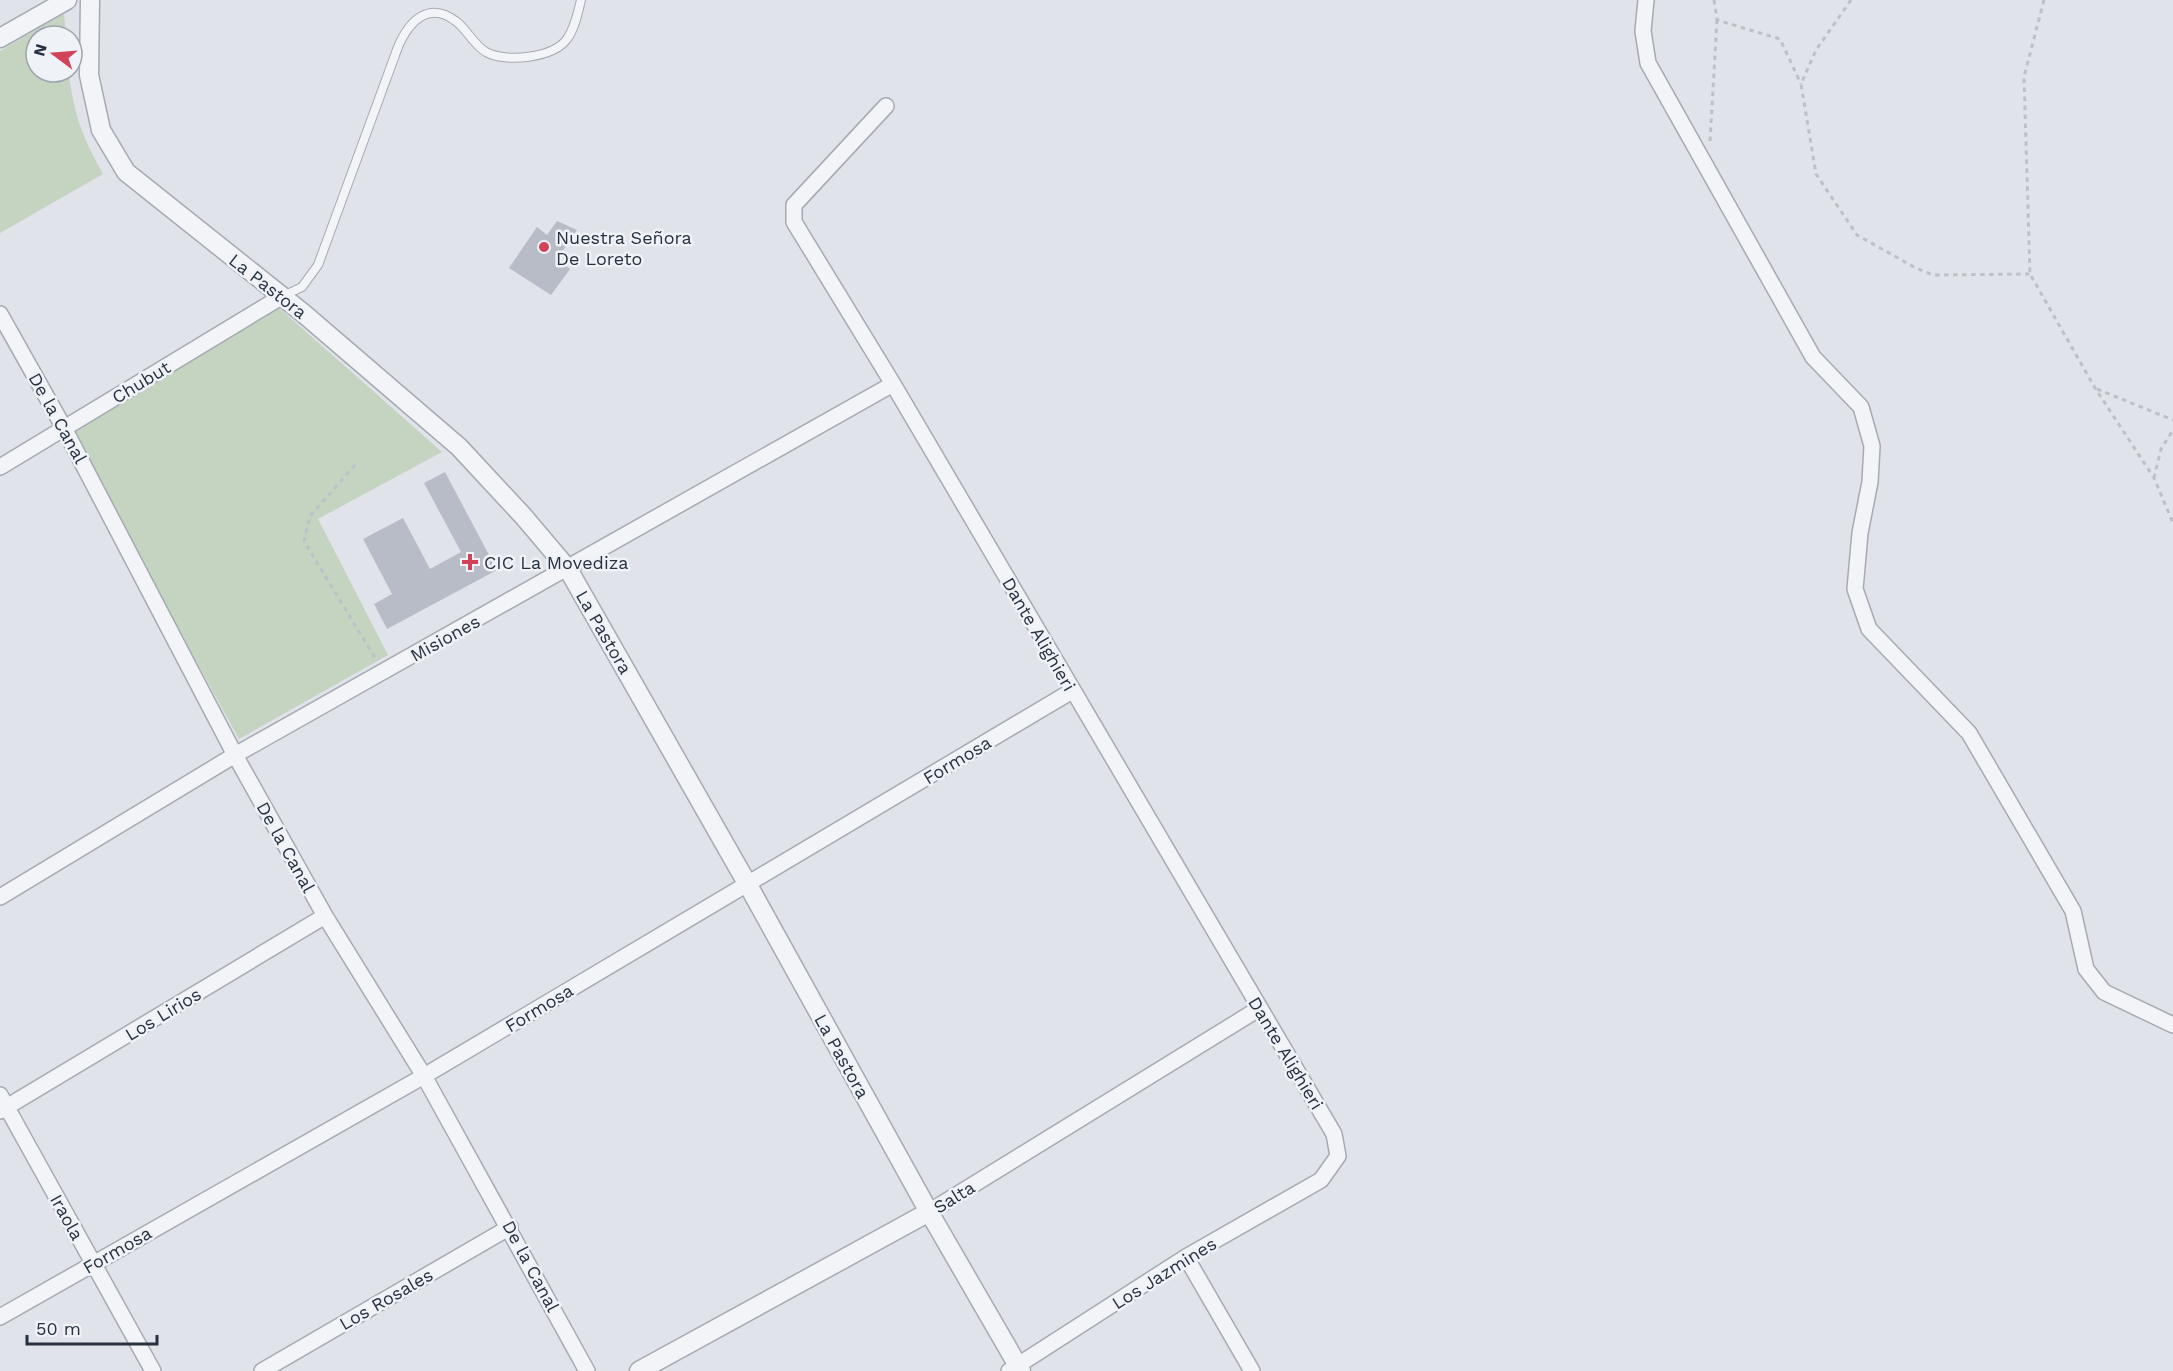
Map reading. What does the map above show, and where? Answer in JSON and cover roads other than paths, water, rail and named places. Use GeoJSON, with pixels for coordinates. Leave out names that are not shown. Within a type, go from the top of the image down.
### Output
{"type":"FeatureCollection","features":[{"type":"Feature","properties":{"kind":"street"},"geometry":{"type":"LineString","coordinates":[[0,38],[67,0]]}},
{"type":"Feature","properties":{"kind":"street","name":"La Pastora"},"geometry":{"type":"LineString","coordinates":[[90,0],[89,75],[101,130],[126,172],[281,297],[459,447],[524,517],[568,569],[748,885],[1016,1369]]}},
{"type":"Feature","properties":{"kind":"street"},"geometry":{"type":"LineString","coordinates":[[1646,0],[1642,32],[1648,63],[1813,357],[1861,407],[1872,446],[1855,589],[1869,629],[1969,733],[2073,911],[2086,969],[2104,992],[2173,1024]]}},
{"type":"Feature","properties":{"kind":"street","name":"Dante Alighieri"},"geometry":{"type":"LineString","coordinates":[[886,106],[794,205],[794,222],[893,384],[1334,1134],[1338,1156],[1321,1180]]}},
{"type":"Feature","properties":{"kind":"street","name":"Chubut"},"geometry":{"type":"LineString","coordinates":[[0,467],[281,297]]}},
{"type":"Feature","properties":{"kind":"street","name":"De la Canal"},"geometry":{"type":"LineString","coordinates":[[0,314],[64,429],[235,755],[325,916],[424,1076],[510,1227],[587,1371]]}},
{"type":"Feature","properties":{"kind":"street","name":"Misiones"},"geometry":{"type":"LineString","coordinates":[[0,897],[235,755],[893,384]]}},
{"type":"Feature","properties":{"kind":"street","name":"Formosa"},"geometry":{"type":"LineString","coordinates":[[0,1317],[424,1076],[1072,691]]}},
{"type":"Feature","properties":{"kind":"street","name":"Los Lirios"},"geometry":{"type":"LineString","coordinates":[[2,1104],[325,916]]}},
{"type":"Feature","properties":{"kind":"street","name":"Salta"},"geometry":{"type":"LineString","coordinates":[[639,1371],[928,1212],[1260,1008]]}},
{"type":"Feature","properties":{"kind":"street","name":"Iraola"},"geometry":{"type":"LineString","coordinates":[[2,1104],[153,1371]]}},
{"type":"Feature","properties":{"kind":"street","name":"Los Jazmines"},"geometry":{"type":"LineString","coordinates":[[1016,1369],[1186,1257],[1321,1180]]}},
{"type":"Feature","properties":{"kind":"street","name":"Los Rosales"},"geometry":{"type":"LineString","coordinates":[[262,1371],[510,1227]]}},
{"type":"Feature","properties":{"kind":"street"},"geometry":{"type":"LineString","coordinates":[[1186,1257],[1252,1371]]}},
{"type":"Feature","properties":{"kind":"lane"},"geometry":{"type":"LineString","coordinates":[[281,297],[302,287],[318,265],[398,47],[413,20],[425,13],[440,15],[456,21],[484,51],[513,59],[551,51],[567,40],[581,0]]}},
{"type":"Feature","properties":{"kind":"place","name":"Nuestra Señora De Loreto"},"geometry":{"type":"Point","coordinates":[544,247]}},
{"type":"Feature","properties":{"kind":"place","name":"CIC La Movediza"},"geometry":{"type":"Point","coordinates":[470,562]}}]}
